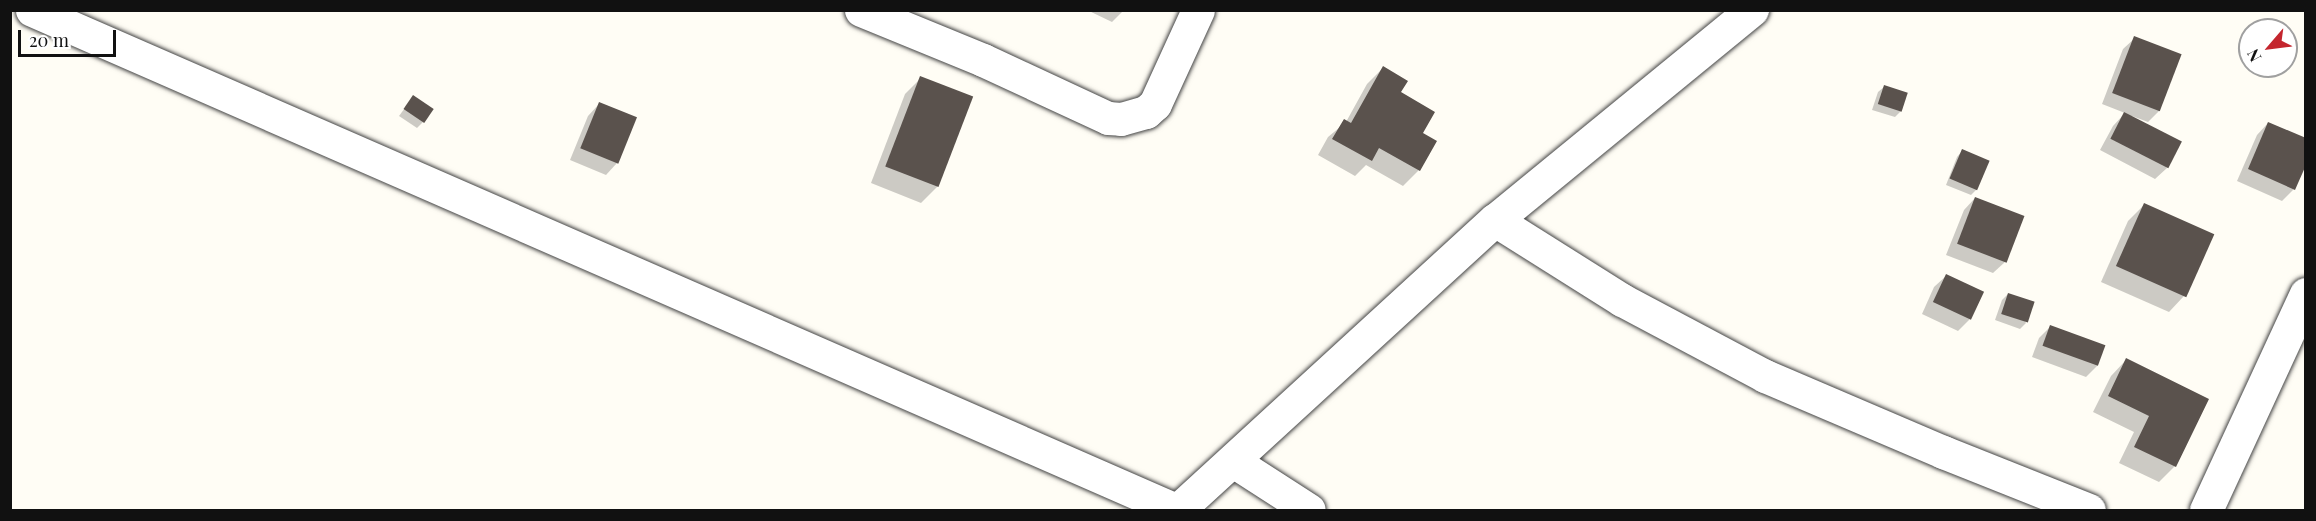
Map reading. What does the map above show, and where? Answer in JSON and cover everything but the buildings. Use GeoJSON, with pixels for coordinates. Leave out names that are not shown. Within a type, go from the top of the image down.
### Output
{"type":"FeatureCollection","features":[{"type":"Feature","properties":{"kind":"street"},"geometry":{"type":"LineString","coordinates":[[32,10],[1177,510],[1495,220],[1752,10]]}},
{"type":"Feature","properties":{"kind":"street"},"geometry":{"type":"LineString","coordinates":[[861,10],[984,60],[1108,118],[1121,120],[1146,112],[1155,104],[1198,10]]}},
{"type":"Feature","properties":{"kind":"street"},"geometry":{"type":"LineString","coordinates":[[1495,220],[1622,300],[1765,376],[1942,452],[2089,510]]}},
{"type":"Feature","properties":{"kind":"street"},"geometry":{"type":"LineString","coordinates":[[2206,510],[2306,294]]}},
{"type":"Feature","properties":{"kind":"street"},"geometry":{"type":"LineString","coordinates":[[1233,461],[1309,510]]}}]}
